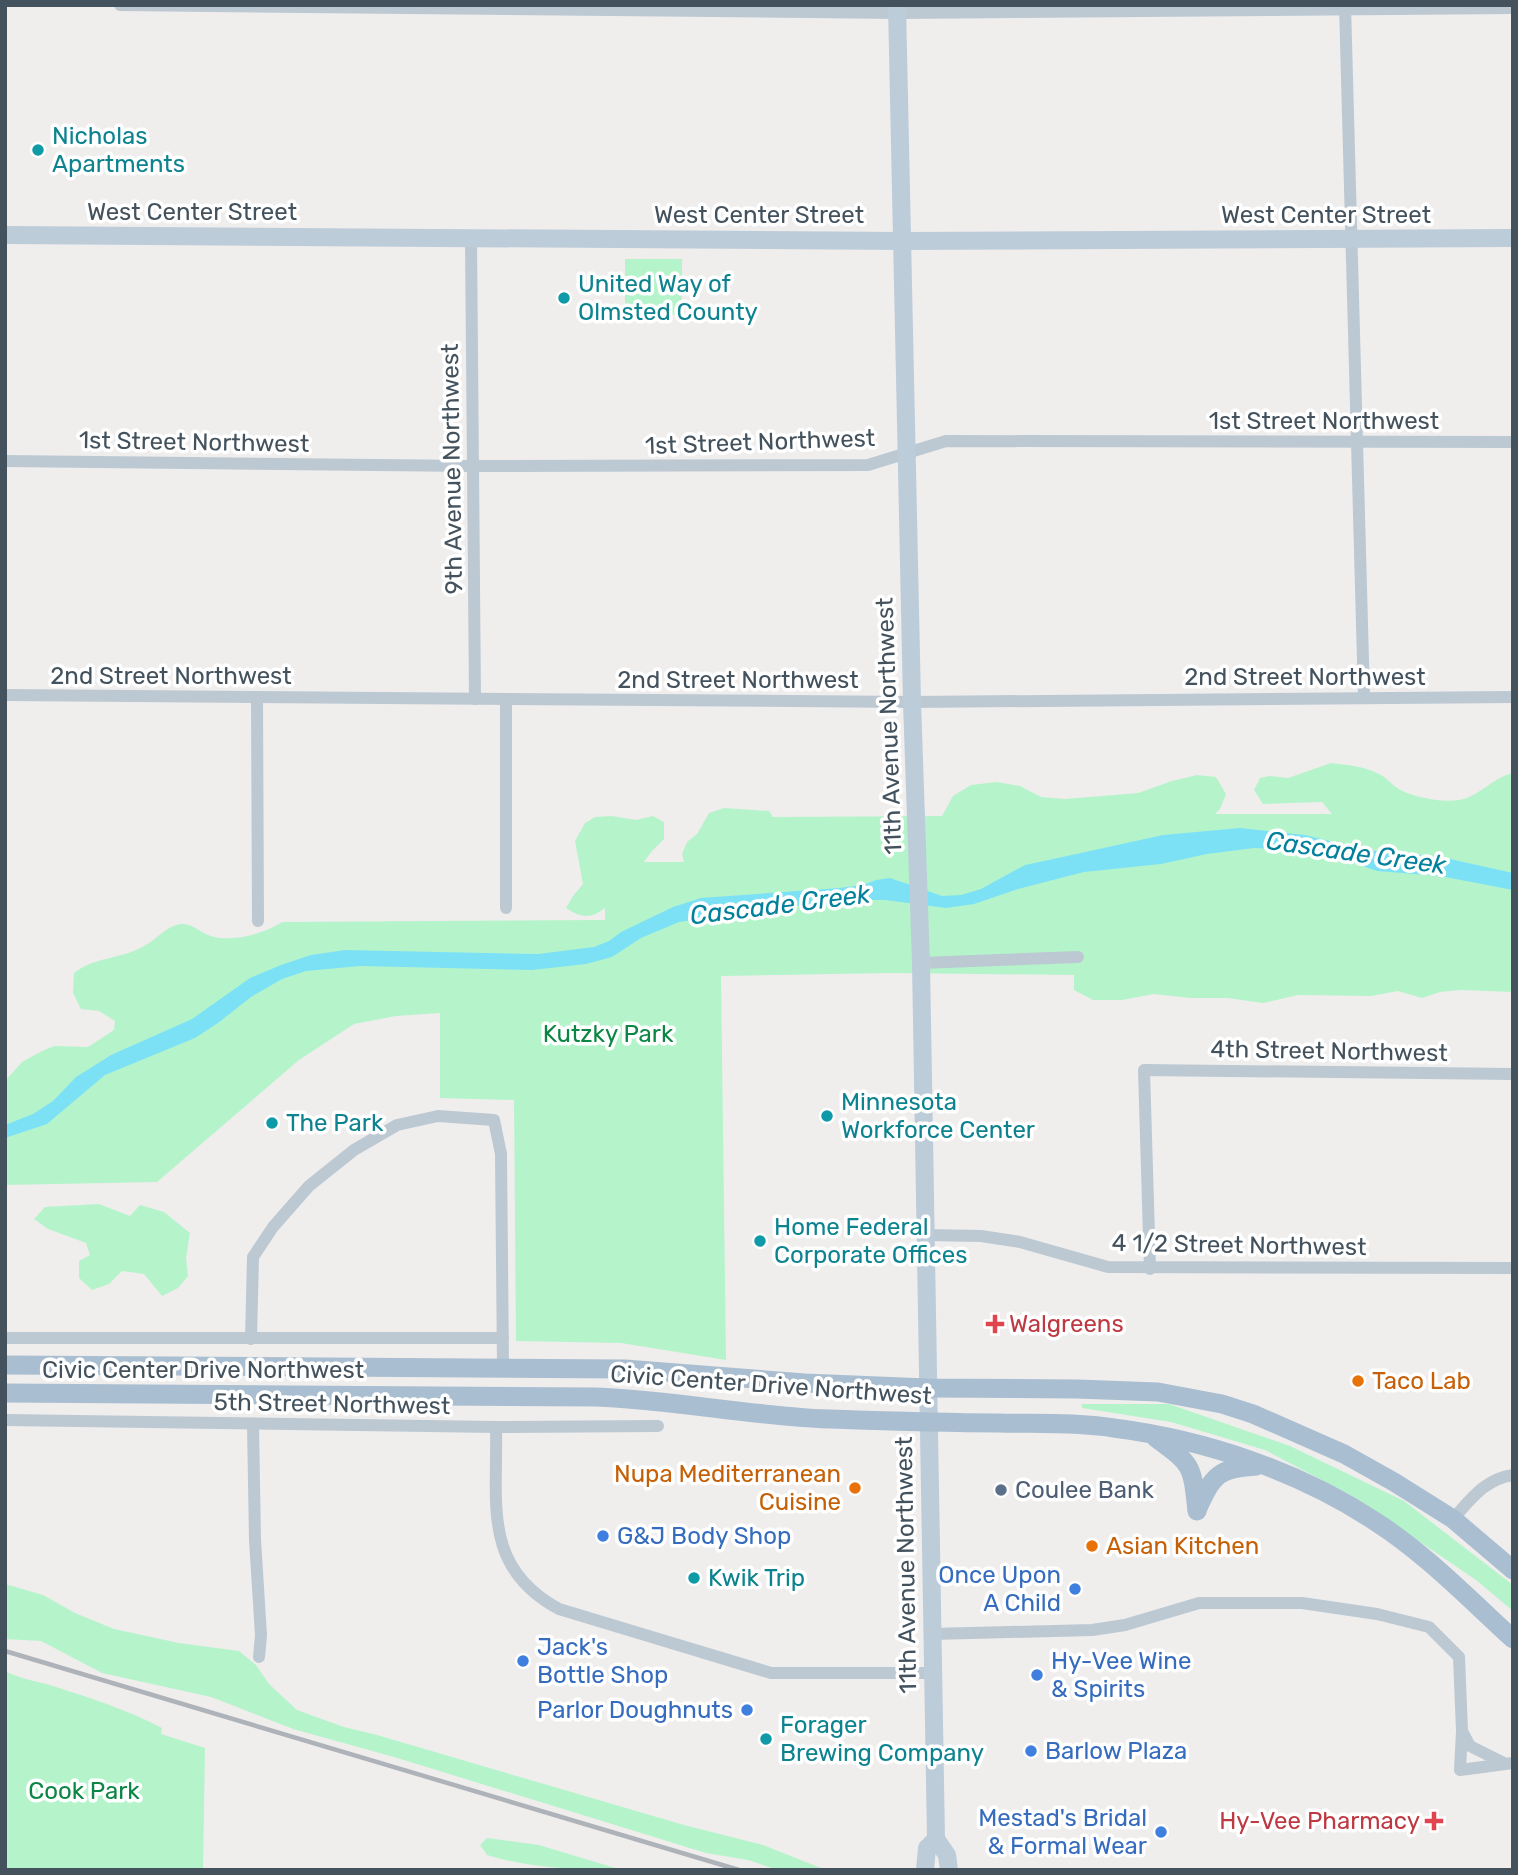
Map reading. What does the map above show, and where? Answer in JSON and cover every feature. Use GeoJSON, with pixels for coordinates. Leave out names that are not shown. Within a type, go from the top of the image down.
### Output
{"type":"FeatureCollection","features":[{"type":"Feature","properties":{"kind":"main road","name":"11th Avenue Northwest"},"geometry":{"type":"LineString","coordinates":[[897,9],[926,1236],[936,1839],[947,1855],[949,1870]]}},
{"type":"Feature","properties":{"kind":"main road","name":"West Center Street"},"geometry":{"type":"LineString","coordinates":[[5,235],[902,241],[1513,238]]}},
{"type":"Feature","properties":{"kind":"main road","name":"Civic Center Drive Northwest"},"geometry":{"type":"LineString","coordinates":[[5,1365],[625,1369],[799,1383],[1158,1392],[1222,1404],[1262,1418],[1344,1454],[1453,1519],[1513,1570]]}},
{"type":"Feature","properties":{"kind":"main road","name":"Civic Center Drive Northwest"},"geometry":{"type":"LineString","coordinates":[[5,1393],[596,1397],[638,1399],[782,1416],[1112,1427],[1222,1451],[1317,1488],[1378,1523],[1430,1563],[1513,1639]]}},
{"type":"Feature","properties":{"kind":"main road"},"geometry":{"type":"LineString","coordinates":[[1150,1434],[1184,1458],[1193,1474],[1197,1511],[1220,1472],[1233,1467],[1263,1466]]}},
{"type":"Feature","properties":{"kind":"main road","name":"11th Avenue Northwest"},"geometry":{"type":"LineString","coordinates":[[925,1870],[927,1848],[936,1839]]}},
{"type":"Feature","properties":{"kind":"street"},"geometry":{"type":"LineString","coordinates":[[120,5],[897,9],[1513,8]]}},
{"type":"Feature","properties":{"kind":"street"},"geometry":{"type":"LineString","coordinates":[[1345,7],[1364,697]]}},
{"type":"Feature","properties":{"kind":"street","name":"9th Avenue Northwest"},"geometry":{"type":"LineString","coordinates":[[471,238],[475,699]]}},
{"type":"Feature","properties":{"kind":"street","name":"1st Street Northwest"},"geometry":{"type":"LineString","coordinates":[[5,461],[473,466],[868,465],[946,442],[1513,442]]}},
{"type":"Feature","properties":{"kind":"street","name":"2nd Street Northwest"},"geometry":{"type":"LineString","coordinates":[[5,695],[912,702],[1513,697]]}},
{"type":"Feature","properties":{"kind":"street"},"geometry":{"type":"LineString","coordinates":[[257,698],[258,921]]}},
{"type":"Feature","properties":{"kind":"street"},"geometry":{"type":"LineString","coordinates":[[506,699],[506,908]]}},
{"type":"Feature","properties":{"kind":"street"},"geometry":{"type":"LineString","coordinates":[[920,963],[1078,957]]}},
{"type":"Feature","properties":{"kind":"street","name":"4th Street Northwest"},"geometry":{"type":"LineString","coordinates":[[1150,1269],[1144,1070],[1513,1074]]}},
{"type":"Feature","properties":{"kind":"street"},"geometry":{"type":"LineString","coordinates":[[251,1339],[253,1257],[273,1227],[309,1186],[354,1150],[397,1125],[438,1116],[494,1120],[501,1154],[503,1367]]}},
{"type":"Feature","properties":{"kind":"street","name":"4 1/2 Street Northwest"},"geometry":{"type":"LineString","coordinates":[[926,1236],[981,1236],[1020,1242],[1108,1267],[1513,1268]]}},
{"type":"Feature","properties":{"kind":"street"},"geometry":{"type":"LineString","coordinates":[[5,1338],[503,1338]]}},
{"type":"Feature","properties":{"kind":"street","name":"5th Street Northwest"},"geometry":{"type":"LineString","coordinates":[[5,1420],[253,1425],[658,1426]]}},
{"type":"Feature","properties":{"kind":"street"},"geometry":{"type":"LineString","coordinates":[[253,1425],[255,1541],[261,1635],[259,1657]]}},
{"type":"Feature","properties":{"kind":"street"},"geometry":{"type":"LineString","coordinates":[[496,1427],[498,1519],[504,1550],[523,1584],[543,1600],[572,1613],[771,1674],[933,1674]]}},
{"type":"Feature","properties":{"kind":"street"},"geometry":{"type":"LineString","coordinates":[[1453,1519],[1483,1486],[1513,1475]]}},
{"type":"Feature","properties":{"kind":"street"},"geometry":{"type":"LineString","coordinates":[[932,1634],[1092,1630],[1139,1622],[1199,1603],[1301,1603],[1377,1614],[1429,1627],[1459,1657],[1462,1731],[1460,1770],[1509,1763]]}},
{"type":"Feature","properties":{"kind":"street"},"geometry":{"type":"LineString","coordinates":[[1462,1731],[1471,1746],[1509,1763]]}},
{"type":"Feature","properties":{"kind":"green space"},"geometry":{"type":"Polygon","coordinates":[[[625,259],[682,259],[682,315],[625,315],[625,259]]]}},
{"type":"Feature","properties":{"kind":"green space","name":"Kutzky Park"},"geometry":{"type":"Polygon","coordinates":[[[1331,763],[1367,769],[1409,794],[1444,801],[1466,798],[1499,778],[1513,773],[1513,992],[1461,990],[1440,992],[1422,998],[1398,991],[1371,996],[1298,995],[1263,1003],[1154,994],[1122,1000],[1093,1000],[1074,990],[1074,975],[891,973],[721,976],[726,1360],[621,1343],[516,1341],[514,1100],[440,1098],[440,1013],[396,1016],[354,1024],[299,1060],[157,1182],[5,1185],[5,1081],[22,1062],[40,1052],[54,1046],[88,1047],[114,1030],[115,1021],[99,1011],[81,1009],[73,993],[74,973],[90,964],[135,950],[176,925],[189,925],[219,938],[238,938],[267,930],[282,922],[605,920],[605,908],[586,916],[566,908],[583,884],[575,841],[585,823],[595,817],[612,816],[636,820],[653,816],[664,822],[664,839],[644,862],[684,862],[682,854],[687,842],[697,834],[709,813],[724,808],[769,811],[773,817],[942,816],[953,796],[971,785],[997,782],[1020,786],[1041,797],[1065,799],[1138,793],[1197,775],[1216,777],[1226,794],[1215,814],[1332,814],[1322,802],[1263,804],[1254,790],[1260,778],[1288,778],[1331,763]]]}},
{"type":"Feature","properties":{"kind":"green space"},"geometry":{"type":"Polygon","coordinates":[[[99,1204],[130,1216],[140,1205],[164,1212],[190,1233],[186,1258],[188,1276],[178,1288],[162,1296],[144,1274],[122,1271],[109,1284],[92,1290],[79,1278],[79,1261],[90,1255],[86,1243],[48,1229],[34,1219],[45,1207],[99,1204]]]}},
{"type":"Feature","properties":{"kind":"green space"},"geometry":{"type":"Polygon","coordinates":[[[1081,1404],[1169,1404],[1290,1446],[1404,1501],[1513,1585],[1513,1611],[1476,1580],[1354,1497],[1265,1450],[1171,1422],[1082,1408],[1081,1404]]]}},
{"type":"Feature","properties":{"kind":"green space"},"geometry":{"type":"Polygon","coordinates":[[[5,1584],[43,1595],[75,1613],[114,1629],[179,1643],[239,1651],[256,1665],[269,1684],[297,1710],[344,1727],[684,1825],[763,1845],[826,1870],[778,1870],[748,1860],[706,1853],[394,1757],[293,1729],[211,1697],[102,1673],[41,1641],[5,1639],[5,1584]]]}},
{"type":"Feature","properties":{"kind":"green space","name":"Cook Park"},"geometry":{"type":"Polygon","coordinates":[[[5,1671],[122,1710],[162,1728],[161,1734],[205,1748],[203,1870],[5,1870],[5,1671]]]}},
{"type":"Feature","properties":{"kind":"green space"},"geometry":{"type":"Polygon","coordinates":[[[487,1838],[539,1845],[622,1870],[554,1867],[503,1859],[487,1855],[480,1845],[487,1838]]]}},
{"type":"Feature","properties":{"kind":"water","name":"Cascade Creek"},"geometry":{"type":"Polygon","coordinates":[[[1240,828],[1305,835],[1366,850],[1441,857],[1513,873],[1513,890],[1440,876],[1377,871],[1348,861],[1282,849],[1254,848],[1161,864],[1084,872],[1018,889],[974,904],[946,908],[865,900],[796,906],[679,922],[641,938],[612,957],[586,964],[532,970],[360,966],[306,971],[282,979],[251,997],[195,1038],[105,1075],[47,1124],[5,1138],[5,1125],[33,1114],[53,1101],[76,1077],[111,1055],[192,1019],[250,978],[311,955],[345,950],[538,954],[594,947],[673,907],[701,898],[839,888],[890,878],[942,896],[961,895],[981,889],[1025,865],[1163,835],[1240,828]]]}},
{"type":"Feature","properties":{"kind":"railway"},"geometry":{"type":"LineString","coordinates":[[5,1651],[739,1870]]}},
{"type":"Feature","properties":{"kind":"place","name":"Nicholas Apartments"},"geometry":{"type":"Point","coordinates":[38,150]}},
{"type":"Feature","properties":{"kind":"place","name":"United Way of Olmsted County"},"geometry":{"type":"Point","coordinates":[564,298]}},
{"type":"Feature","properties":{"kind":"place","name":"Minnesota Workforce Center"},"geometry":{"type":"Point","coordinates":[827,1116]}},
{"type":"Feature","properties":{"kind":"place","name":"The Park"},"geometry":{"type":"Point","coordinates":[272,1123]}},
{"type":"Feature","properties":{"kind":"place","name":"Home Federal Corporate Offices"},"geometry":{"type":"Point","coordinates":[760,1241]}},
{"type":"Feature","properties":{"kind":"place","name":"Walgreens"},"geometry":{"type":"Point","coordinates":[995,1324]}},
{"type":"Feature","properties":{"kind":"place","name":"Taco Lab"},"geometry":{"type":"Point","coordinates":[1358,1381]}},
{"type":"Feature","properties":{"kind":"place","name":"Nupa Mediterranean Cuisine"},"geometry":{"type":"Point","coordinates":[855,1488]}},
{"type":"Feature","properties":{"kind":"place","name":"Coulee Bank"},"geometry":{"type":"Point","coordinates":[1001,1490]}},
{"type":"Feature","properties":{"kind":"place","name":"G&J Body Shop"},"geometry":{"type":"Point","coordinates":[603,1536]}},
{"type":"Feature","properties":{"kind":"place","name":"Asian Kitchen"},"geometry":{"type":"Point","coordinates":[1092,1546]}},
{"type":"Feature","properties":{"kind":"place","name":"Kwik Trip"},"geometry":{"type":"Point","coordinates":[694,1578]}},
{"type":"Feature","properties":{"kind":"place","name":"Once Upon A Child"},"geometry":{"type":"Point","coordinates":[1075,1589]}},
{"type":"Feature","properties":{"kind":"place","name":"Jack's Bottle Shop"},"geometry":{"type":"Point","coordinates":[523,1661]}},
{"type":"Feature","properties":{"kind":"place","name":"Hy-Vee Wine & Spirits"},"geometry":{"type":"Point","coordinates":[1037,1675]}},
{"type":"Feature","properties":{"kind":"place","name":"Parlor Doughnuts"},"geometry":{"type":"Point","coordinates":[747,1710]}},
{"type":"Feature","properties":{"kind":"place","name":"Forager Brewing Company"},"geometry":{"type":"Point","coordinates":[766,1739]}},
{"type":"Feature","properties":{"kind":"place","name":"Barlow Plaza"},"geometry":{"type":"Point","coordinates":[1031,1751]}},
{"type":"Feature","properties":{"kind":"place","name":"Hy-Vee Pharmacy"},"geometry":{"type":"Point","coordinates":[1434,1821]}},
{"type":"Feature","properties":{"kind":"place","name":"Mestad's Bridal & Formal Wear"},"geometry":{"type":"Point","coordinates":[1161,1832]}}]}
